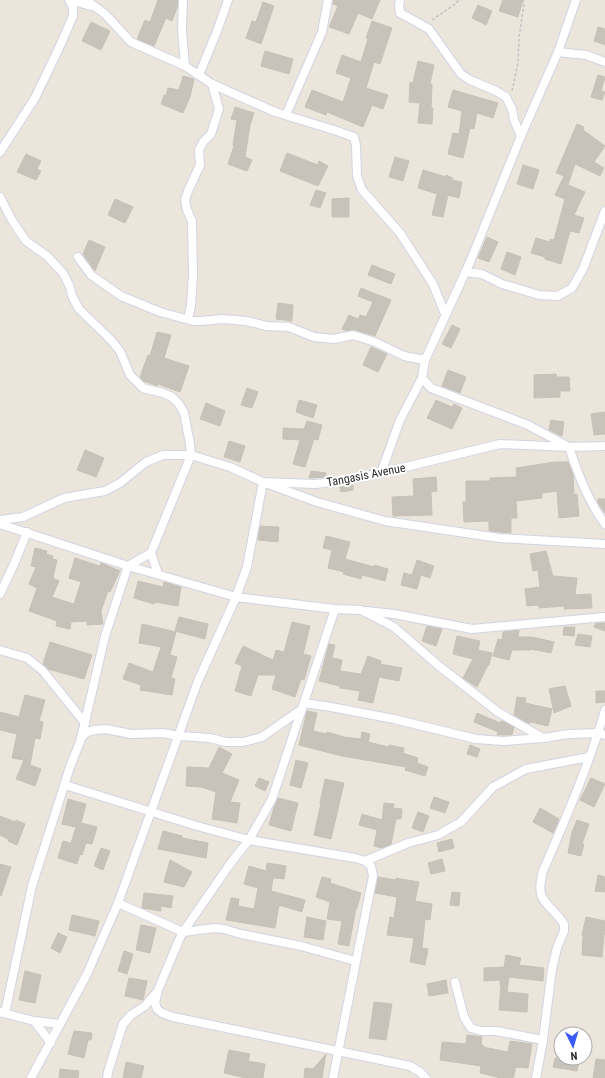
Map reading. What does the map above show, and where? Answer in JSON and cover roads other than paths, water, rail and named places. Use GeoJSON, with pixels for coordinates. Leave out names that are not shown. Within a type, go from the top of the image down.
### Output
{"type":"FeatureCollection","features":[{"type":"Feature","properties":{"kind":"street"},"geometry":{"type":"LineString","coordinates":[[0,152],[35,98],[59,48],[73,16],[70,0],[94,6]]}},
{"type":"Feature","properties":{"kind":"street"},"geometry":{"type":"LineString","coordinates":[[86,0],[105,14],[131,42],[185,66],[212,84],[275,112],[334,130],[354,138],[356,145],[357,176],[362,190],[400,233],[433,284],[445,314]]}},
{"type":"Feature","properties":{"kind":"street"},"geometry":{"type":"LineString","coordinates":[[183,0],[182,30],[185,66]]}},
{"type":"Feature","properties":{"kind":"street"},"geometry":{"type":"LineString","coordinates":[[199,75],[228,0]]}},
{"type":"Feature","properties":{"kind":"street"},"geometry":{"type":"LineString","coordinates":[[286,115],[322,32],[328,0]]}},
{"type":"Feature","properties":{"kind":"street"},"geometry":{"type":"LineString","coordinates":[[400,0],[400,13],[429,29],[461,74],[470,80],[506,97],[512,109],[514,120],[521,136]]}},
{"type":"Feature","properties":{"kind":"street"},"geometry":{"type":"LineString","coordinates":[[381,473],[400,420],[422,378],[425,360],[445,314],[466,272],[521,136],[558,52],[576,0]]}},
{"type":"Feature","properties":{"kind":"street"},"geometry":{"type":"LineString","coordinates":[[558,52],[586,55],[605,62]]}},
{"type":"Feature","properties":{"kind":"street"},"geometry":{"type":"LineString","coordinates":[[188,319],[191,306],[193,274],[191,260],[192,221],[185,200],[200,165],[198,150],[211,134],[219,109],[212,84]]}},
{"type":"Feature","properties":{"kind":"street"},"geometry":{"type":"LineString","coordinates":[[0,197],[13,222],[26,241],[47,256],[64,273],[78,309],[110,339],[120,351],[130,375],[143,388],[163,393],[172,397],[179,404],[184,413],[191,455],[151,552],[128,566],[105,636],[81,739],[32,886],[2,1012],[34,1021],[60,1024]]}},
{"type":"Feature","properties":{"kind":"street"},"geometry":{"type":"LineString","coordinates":[[466,272],[482,274],[502,284],[538,295],[558,296],[572,288],[584,269],[605,211]]}},
{"type":"Feature","properties":{"kind":"street"},"geometry":{"type":"LineString","coordinates":[[78,257],[91,275],[121,296],[160,312],[201,321],[223,319],[246,321],[267,326],[289,327],[314,337],[334,339],[353,335],[375,342],[404,356],[425,360]]}},
{"type":"Feature","properties":{"kind":"street"},"geometry":{"type":"LineString","coordinates":[[422,378],[431,388],[528,425],[569,447],[577,472],[595,510],[605,524]]}},
{"type":"Feature","properties":{"kind":"street","name":"Tangasis Avenue"},"geometry":{"type":"LineString","coordinates":[[0,520],[23,517],[64,498],[105,491],[120,483],[146,462],[162,455],[191,455],[230,467],[264,482],[315,484],[344,481],[500,444],[569,447],[605,446]]}},
{"type":"Feature","properties":{"kind":"street"},"geometry":{"type":"LineString","coordinates":[[31,1078],[87,974],[118,903],[198,681],[236,597],[247,567],[264,482],[317,502],[385,521],[499,538],[605,544]]}},
{"type":"Feature","properties":{"kind":"street"},"geometry":{"type":"LineString","coordinates":[[0,524],[128,566],[236,597],[335,609],[394,614],[436,623],[472,628],[605,617]]}},
{"type":"Feature","properties":{"kind":"street"},"geometry":{"type":"LineString","coordinates":[[0,594],[15,562],[26,532]]}},
{"type":"Feature","properties":{"kind":"street"},"geometry":{"type":"LineString","coordinates":[[151,552],[158,574]]}},
{"type":"Feature","properties":{"kind":"street"},"geometry":{"type":"LineString","coordinates":[[335,609],[272,799],[249,840],[230,864],[183,932],[158,990],[155,1002],[157,1009],[162,1014],[410,1066],[426,1078]]}},
{"type":"Feature","properties":{"kind":"street"},"geometry":{"type":"LineString","coordinates":[[361,610],[394,627],[498,712],[543,738]]}},
{"type":"Feature","properties":{"kind":"street"},"geometry":{"type":"LineString","coordinates":[[0,650],[27,658],[43,671],[85,723]]}},
{"type":"Feature","properties":{"kind":"street"},"geometry":{"type":"LineString","coordinates":[[81,739],[87,732],[106,729],[131,734],[163,733],[178,736],[210,738],[226,742],[242,742],[262,737],[303,706],[331,707],[394,719],[476,739],[503,741],[543,738],[569,734],[602,734]]}},
{"type":"Feature","properties":{"kind":"street"},"geometry":{"type":"LineString","coordinates":[[536,1078],[543,1040],[552,969],[557,948],[564,931],[564,924],[541,897],[539,884],[590,757],[602,734],[605,710]]}},
{"type":"Feature","properties":{"kind":"street"},"geometry":{"type":"LineString","coordinates":[[364,861],[408,843],[444,832],[461,822],[493,787],[526,769],[590,757]]}},
{"type":"Feature","properties":{"kind":"street"},"geometry":{"type":"LineString","coordinates":[[65,786],[249,840],[356,858],[371,866],[373,876],[332,1078]]}},
{"type":"Feature","properties":{"kind":"street"},"geometry":{"type":"LineString","coordinates":[[118,903],[183,932],[214,928],[301,946],[355,961]]}},
{"type":"Feature","properties":{"kind":"street"},"geometry":{"type":"LineString","coordinates":[[455,982],[464,1017],[470,1028],[481,1031],[496,1031],[543,1040]]}},
{"type":"Feature","properties":{"kind":"street"},"geometry":{"type":"LineString","coordinates":[[107,1078],[123,1024],[130,1015],[145,1006],[158,990]]}},
{"type":"Feature","properties":{"kind":"street"},"geometry":{"type":"LineString","coordinates":[[34,1021],[51,1043]]}}]}
